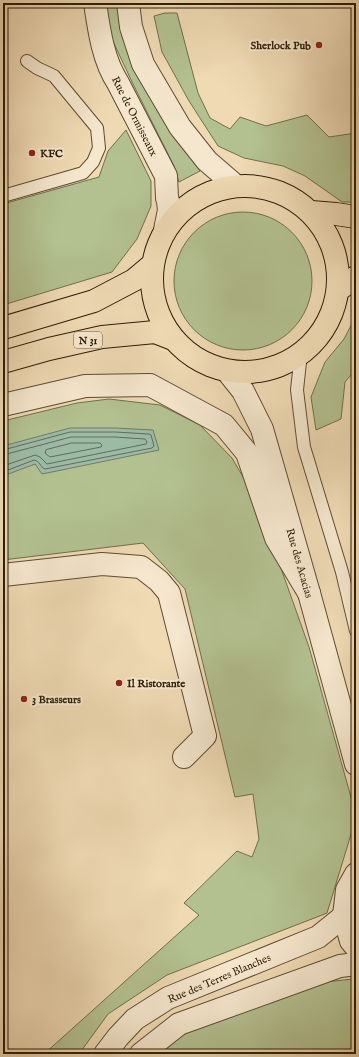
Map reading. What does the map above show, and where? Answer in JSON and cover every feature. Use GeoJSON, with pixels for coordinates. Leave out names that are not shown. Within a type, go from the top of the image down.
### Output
{"type":"FeatureCollection","features":[{"type":"Feature","properties":{"kind":"main road"},"geometry":{"type":"LineString","coordinates":[[236,186],[263,187],[288,196],[311,212],[328,234],[337,262],[338,290],[331,314],[319,336],[301,353],[278,366],[253,372],[227,371],[198,360],[173,339],[162,322],[155,304],[152,285],[152,265],[156,249],[165,230],[184,208],[208,193],[236,186]]}},
{"type":"Feature","properties":{"kind":"main road"},"geometry":{"type":"LineString","coordinates":[[311,212],[356,217]]}},
{"type":"Feature","properties":{"kind":"main road"},"geometry":{"type":"LineString","coordinates":[[3,328],[94,301],[134,280],[152,265]]}},
{"type":"Feature","properties":{"kind":"main road"},"geometry":{"type":"LineString","coordinates":[[338,290],[356,277]]}},
{"type":"Feature","properties":{"kind":"main road","name":"N 31"},"geometry":{"type":"LineString","coordinates":[[3,362],[49,349],[102,337],[155,332],[173,339]]}},
{"type":"Feature","properties":{"kind":"street","name":"Rue de Ormisseaux"},"geometry":{"type":"LineString","coordinates":[[95,3],[102,46],[114,77],[166,176],[169,210],[165,230]]}},
{"type":"Feature","properties":{"kind":"street"},"geometry":{"type":"LineString","coordinates":[[128,3],[131,27],[143,64],[180,126],[207,161],[236,186]]}},
{"type":"Feature","properties":{"kind":"street","name":"Rue des Acacias"},"geometry":{"type":"LineString","coordinates":[[227,371],[244,392],[262,428],[356,764]]}},
{"type":"Feature","properties":{"kind":"street"},"geometry":{"type":"LineString","coordinates":[[3,405],[85,386],[150,385],[224,425],[247,453],[276,538],[309,593]]}},
{"type":"Feature","properties":{"kind":"street"},"geometry":{"type":"LineString","coordinates":[[3,574],[102,564],[141,567],[159,581],[169,593],[205,736],[184,757]]}},
{"type":"Feature","properties":{"kind":"street"},"geometry":{"type":"LineString","coordinates":[[356,874],[347,890],[344,916],[351,941],[356,947]]}},
{"type":"Feature","properties":{"kind":"street","name":"Rue des Terres Blanches"},"geometry":{"type":"LineString","coordinates":[[105,1054],[135,1019],[168,998],[318,937],[344,916]]}},
{"type":"Feature","properties":{"kind":"street"},"geometry":{"type":"LineString","coordinates":[[141,1054],[179,1024],[340,966],[356,964]]}},
{"type":"Feature","properties":{"kind":"lane"},"geometry":{"type":"LineString","coordinates":[[3,196],[82,173],[93,162],[99,148],[97,128],[54,76],[36,68],[28,62]]}},
{"type":"Feature","properties":{"kind":"lane"},"geometry":{"type":"LineString","coordinates":[[301,353],[297,390],[304,447],[342,572],[356,631]]}},
{"type":"Feature","properties":{"kind":"shaded area"},"geometry":{"type":"Polygon","coordinates":[[[105,3],[119,3],[156,104],[200,171],[179,182],[174,166],[110,35],[105,3]]]}},
{"type":"Feature","properties":{"kind":"shaded area"},"geometry":{"type":"Polygon","coordinates":[[[165,13],[177,13],[198,93],[210,118],[230,129],[240,117],[266,126],[307,115],[329,137],[356,133],[356,202],[342,202],[305,176],[283,166],[244,158],[218,146],[189,101],[162,52],[154,16],[165,13]]]}},
{"type":"Feature","properties":{"kind":"shaded area"},"geometry":{"type":"Polygon","coordinates":[[[126,130],[151,181],[151,206],[137,239],[112,272],[3,305],[3,204],[99,177],[108,151],[126,130]]]}},
{"type":"Feature","properties":{"kind":"shaded area"},"geometry":{"type":"Polygon","coordinates":[[[250,212],[270,217],[282,223],[297,237],[307,254],[311,267],[311,295],[307,308],[301,320],[287,335],[270,345],[257,349],[236,350],[216,345],[204,339],[189,325],[179,308],[175,295],[174,274],[179,254],[185,242],[199,227],[216,217],[229,213],[250,212]]]}},
{"type":"Feature","properties":{"kind":"shaded area"},"geometry":{"type":"Polygon","coordinates":[[[356,316],[356,369],[345,382],[341,419],[316,430],[311,397],[325,362],[344,339],[356,316]]]}},
{"type":"Feature","properties":{"kind":"shaded area"},"geometry":{"type":"Polygon","coordinates":[[[109,399],[160,405],[200,425],[232,458],[257,501],[309,647],[356,818],[327,913],[167,975],[108,1014],[79,1054],[44,1054],[199,915],[184,903],[237,851],[252,857],[259,839],[253,794],[235,797],[185,589],[143,543],[3,560],[3,421],[77,403],[109,399]]]}},
{"type":"Feature","properties":{"kind":"shaded area"},"geometry":{"type":"Polygon","coordinates":[[[353,979],[356,981],[356,1054],[159,1054],[191,1028],[325,982],[353,979]]]}},
{"type":"Feature","properties":{"kind":"water"},"geometry":{"type":"Polygon","coordinates":[[[70,428],[153,430],[159,450],[42,474],[35,464],[3,476],[3,446],[70,428]]]}},
{"type":"Feature","properties":{"kind":"place","name":"Sherlock Pub"},"geometry":{"type":"Point","coordinates":[319,45]}},
{"type":"Feature","properties":{"kind":"place","name":"KFC"},"geometry":{"type":"Point","coordinates":[32,153]}},
{"type":"Feature","properties":{"kind":"place","name":"Il Ristorante"},"geometry":{"type":"Point","coordinates":[119,683]}},
{"type":"Feature","properties":{"kind":"place","name":"3 Brasseurs"},"geometry":{"type":"Point","coordinates":[24,699]}}]}
